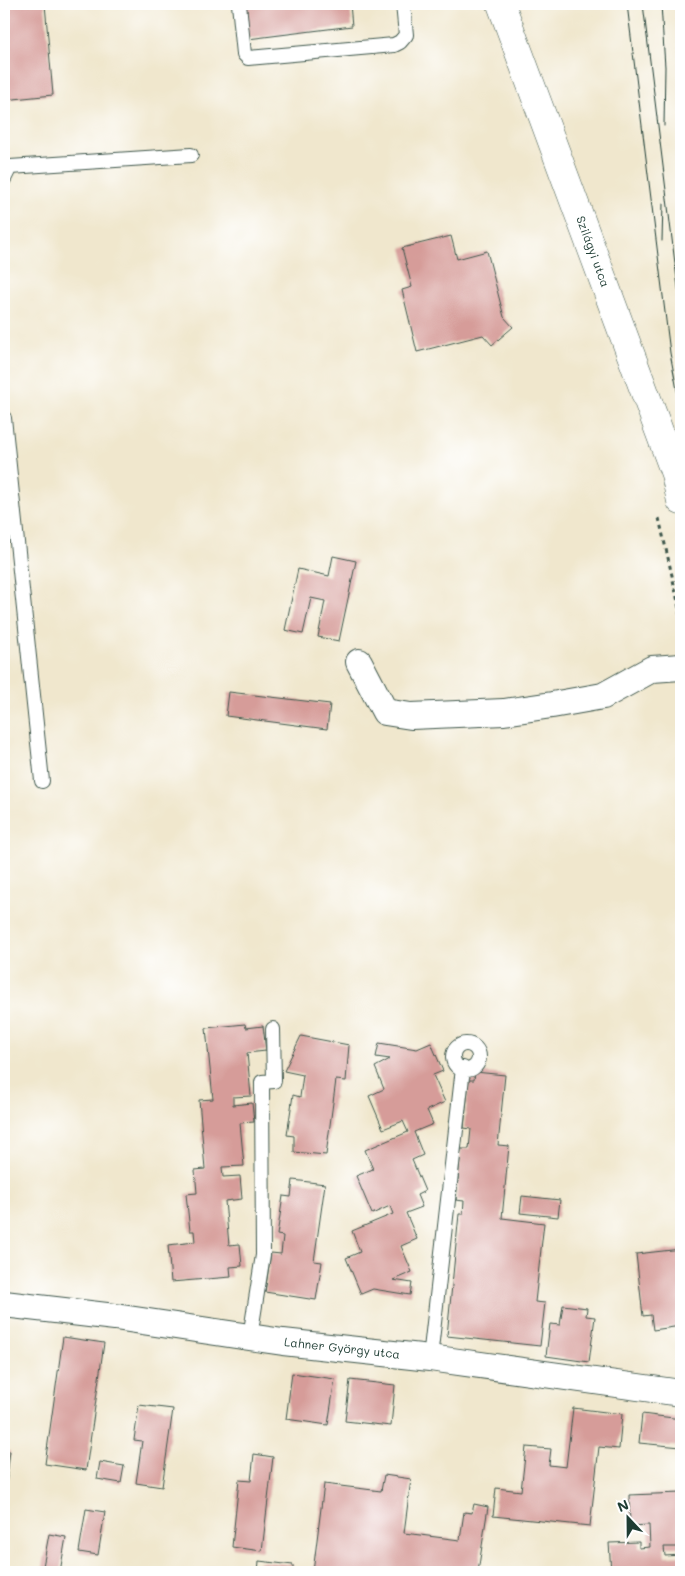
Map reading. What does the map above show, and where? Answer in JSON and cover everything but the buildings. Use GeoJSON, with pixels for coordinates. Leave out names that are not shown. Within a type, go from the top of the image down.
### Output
{"type":"FeatureCollection","features":[{"type":"Feature","properties":{"kind":"street","name":"Szilágyi utca"},"geometry":{"type":"LineString","coordinates":[[501,4],[675,474],[681,501]]}},
{"type":"Feature","properties":{"kind":"street"},"geometry":{"type":"LineString","coordinates":[[359,662],[385,712],[411,716],[504,712],[603,696],[652,669],[681,667]]}},
{"type":"Feature","properties":{"kind":"street","name":"Lahner György utca"},"geometry":{"type":"LineString","coordinates":[[4,1304],[115,1317],[250,1337],[430,1358],[681,1393]]}},
{"type":"Feature","properties":{"kind":"lane"},"geometry":{"type":"LineString","coordinates":[[239,4],[242,46],[244,54],[248,58],[394,45],[400,42],[406,35],[403,4]]}},
{"type":"Feature","properties":{"kind":"lane"},"geometry":{"type":"LineString","coordinates":[[4,179],[10,167],[191,155]]}},
{"type":"Feature","properties":{"kind":"lane"},"geometry":{"type":"LineString","coordinates":[[4,418],[42,781]]}},
{"type":"Feature","properties":{"kind":"lane"},"geometry":{"type":"LineString","coordinates":[[250,1337],[263,1255],[262,1082],[274,1081],[273,1029]]}},
{"type":"Feature","properties":{"kind":"lane"},"geometry":{"type":"LineString","coordinates":[[430,1358],[463,1068]]}},
{"type":"Feature","properties":{"kind":"tram line"},"geometry":{"type":"LineString","coordinates":[[627,4],[670,353],[681,411]]}},
{"type":"Feature","properties":{"kind":"tram line"},"geometry":{"type":"LineString","coordinates":[[643,4],[681,312]]}},
{"type":"Feature","properties":{"kind":"tram line"},"geometry":{"type":"LineString","coordinates":[[661,4],[665,67],[664,126]]}},
{"type":"Feature","properties":{"kind":"tram line"},"geometry":{"type":"LineString","coordinates":[[679,4],[681,193]]}},
{"type":"Feature","properties":{"kind":"tram line"},"geometry":{"type":"LineString","coordinates":[[662,241],[663,204]]}}]}
